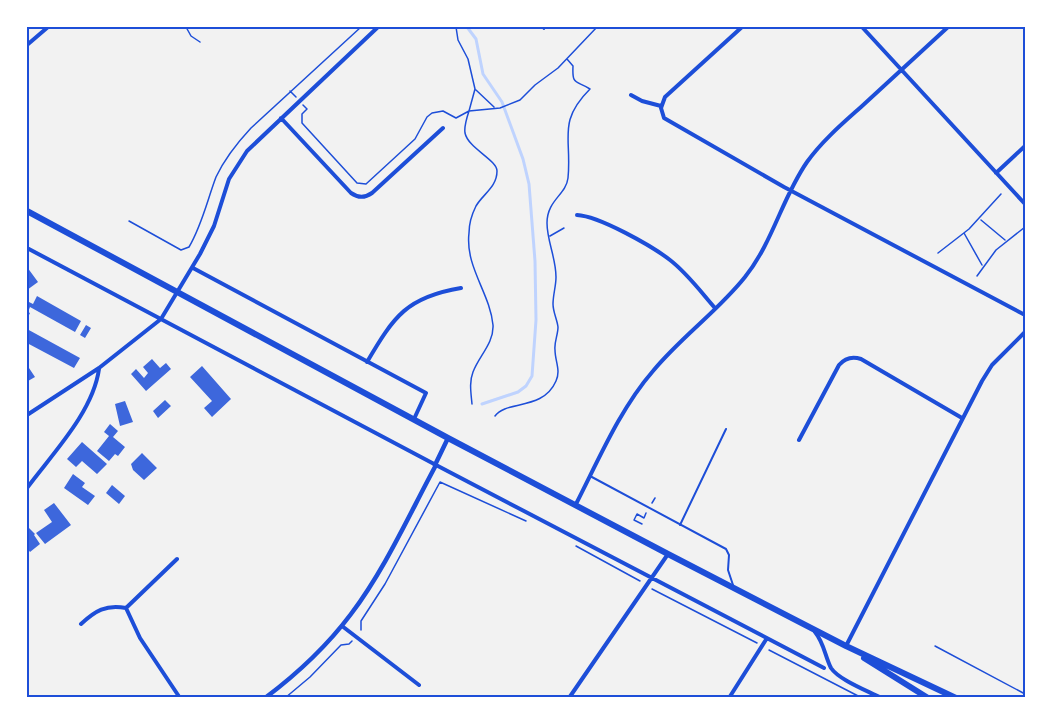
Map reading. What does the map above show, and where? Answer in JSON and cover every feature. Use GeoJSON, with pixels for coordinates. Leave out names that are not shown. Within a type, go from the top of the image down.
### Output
{"type":"FeatureCollection","features":[{"type":"Feature","properties":{"kind":"main road"},"geometry":{"type":"LineString","coordinates":[[27,211],[668,554],[810,628],[956,698]]}},
{"type":"Feature","properties":{"kind":"main road"},"geometry":{"type":"LineString","coordinates":[[846,646],[928,698]]}},
{"type":"Feature","properties":{"kind":"street"},"geometry":{"type":"LineString","coordinates":[[27,45],[48,27]]}},
{"type":"Feature","properties":{"kind":"street"},"geometry":{"type":"LineString","coordinates":[[27,415],[99,368],[161,319],[211,234],[234,170],[247,151],[378,27]]}},
{"type":"Feature","properties":{"kind":"street"},"geometry":{"type":"LineString","coordinates":[[742,27],[667,95],[661,106],[662,114],[668,121],[790,190],[1025,315]]}},
{"type":"Feature","properties":{"kind":"street"},"geometry":{"type":"LineString","coordinates":[[862,27],[1025,204]]}},
{"type":"Feature","properties":{"kind":"street"},"geometry":{"type":"LineString","coordinates":[[576,504],[640,386],[666,356],[746,276],[761,253],[790,190],[806,163],[822,143],[948,27]]}},
{"type":"Feature","properties":{"kind":"street"},"geometry":{"type":"LineString","coordinates":[[27,34],[32,40]]}},
{"type":"Feature","properties":{"kind":"street"},"geometry":{"type":"LineString","coordinates":[[631,95],[642,101],[661,106]]}},
{"type":"Feature","properties":{"kind":"street"},"geometry":{"type":"LineString","coordinates":[[281,118],[351,193],[360,197],[372,193],[443,128]]}},
{"type":"Feature","properties":{"kind":"street"},"geometry":{"type":"LineString","coordinates":[[996,173],[1025,146]]}},
{"type":"Feature","properties":{"kind":"street"},"geometry":{"type":"LineString","coordinates":[[577,215],[588,216],[607,223],[669,259],[715,308]]}},
{"type":"Feature","properties":{"kind":"street"},"geometry":{"type":"LineString","coordinates":[[27,248],[824,668]]}},
{"type":"Feature","properties":{"kind":"street"},"geometry":{"type":"LineString","coordinates":[[193,268],[426,393],[414,420]]}},
{"type":"Feature","properties":{"kind":"street"},"geometry":{"type":"LineString","coordinates":[[367,362],[387,327],[406,309],[429,295],[461,288]]}},
{"type":"Feature","properties":{"kind":"street"},"geometry":{"type":"LineString","coordinates":[[846,646],[962,418],[992,365],[1025,332]]}},
{"type":"Feature","properties":{"kind":"street"},"geometry":{"type":"LineString","coordinates":[[800,440],[839,365],[850,358],[861,359],[962,418]]}},
{"type":"Feature","properties":{"kind":"street"},"geometry":{"type":"LineString","coordinates":[[27,488],[87,406],[95,390],[99,368]]}},
{"type":"Feature","properties":{"kind":"street"},"geometry":{"type":"LineString","coordinates":[[265,698],[301,669],[342,626],[375,578],[448,438]]}},
{"type":"Feature","properties":{"kind":"street"},"geometry":{"type":"LineString","coordinates":[[569,698],[653,579],[668,554]]}},
{"type":"Feature","properties":{"kind":"street"},"geometry":{"type":"LineString","coordinates":[[81,624],[93,613],[104,608],[126,608],[177,559]]}},
{"type":"Feature","properties":{"kind":"street"},"geometry":{"type":"LineString","coordinates":[[126,608],[140,638],[180,698]]}},
{"type":"Feature","properties":{"kind":"street"},"geometry":{"type":"LineString","coordinates":[[342,626],[419,685]]}},
{"type":"Feature","properties":{"kind":"street"},"geometry":{"type":"LineString","coordinates":[[810,628],[820,638],[835,673],[881,698]]}},
{"type":"Feature","properties":{"kind":"street"},"geometry":{"type":"LineString","coordinates":[[729,698],[767,638]]}},
{"type":"Feature","properties":{"kind":"lane"},"geometry":{"type":"LineString","coordinates":[[680,525],[726,429]]}},
{"type":"Feature","properties":{"kind":"lane"},"geometry":{"type":"LineString","coordinates":[[590,476],[727,550],[729,574],[734,587]]}},
{"type":"Feature","properties":{"kind":"path"},"geometry":{"type":"LineString","coordinates":[[186,27],[191,36],[200,42]]}},
{"type":"Feature","properties":{"kind":"path"},"geometry":{"type":"LineString","coordinates":[[272,108],[361,27]]}},
{"type":"Feature","properties":{"kind":"path"},"geometry":{"type":"LineString","coordinates":[[456,27],[458,40],[468,59],[475,89],[465,129],[466,136],[486,158],[495,164],[497,170],[492,187],[476,208],[469,231],[469,258],[490,310],[493,328],[490,340],[472,374],[472,404]]}},
{"type":"Feature","properties":{"kind":"path"},"geometry":{"type":"LineString","coordinates":[[290,92],[308,109],[302,114],[302,123],[357,183],[366,184],[415,139],[430,114],[443,111],[456,118],[469,111],[500,108],[520,100],[567,59],[597,27]]}},
{"type":"Feature","properties":{"kind":"path"},"geometry":{"type":"LineString","coordinates":[[495,416],[503,408],[525,405],[538,399],[551,389],[557,378],[555,346],[558,326],[553,303],[556,277],[547,226],[548,214],[554,201],[566,188],[568,181],[568,122],[576,104],[590,89],[575,81],[572,77],[573,66],[567,59]]}},
{"type":"Feature","properties":{"kind":"path"},"geometry":{"type":"LineString","coordinates":[[475,89],[495,108]]}},
{"type":"Feature","properties":{"kind":"path"},"geometry":{"type":"LineString","coordinates":[[938,253],[979,219],[1001,194]]}},
{"type":"Feature","properties":{"kind":"path"},"geometry":{"type":"LineString","coordinates":[[979,219],[1005,240]]}},
{"type":"Feature","properties":{"kind":"path"},"geometry":{"type":"LineString","coordinates":[[129,221],[181,250]]}},
{"type":"Feature","properties":{"kind":"path"},"geometry":{"type":"LineString","coordinates":[[977,276],[982,266],[1005,240],[1025,227]]}},
{"type":"Feature","properties":{"kind":"path"},"geometry":{"type":"LineString","coordinates":[[550,236],[564,228]]}},
{"type":"Feature","properties":{"kind":"path"},"geometry":{"type":"LineString","coordinates":[[964,233],[982,266]]}},
{"type":"Feature","properties":{"kind":"path"},"geometry":{"type":"LineString","coordinates":[[440,482],[531,523]]}},
{"type":"Feature","properties":{"kind":"path"},"geometry":{"type":"LineString","coordinates":[[642,524],[634,520],[637,514],[644,518],[655,498]]}},
{"type":"Feature","properties":{"kind":"path"},"geometry":{"type":"LineString","coordinates":[[572,544],[862,698]]}},
{"type":"Feature","properties":{"kind":"path"},"geometry":{"type":"LineString","coordinates":[[935,646],[1025,694]]}},
{"type":"Feature","properties":{"kind":"building"},"geometry":{"type":"Polygon","coordinates":[[[27,267],[38,282],[27,290],[27,267]]]}},
{"type":"Feature","properties":{"kind":"building"},"geometry":{"type":"Polygon","coordinates":[[[37,296],[81,321],[75,332],[30,307],[27,319],[27,301],[33,304],[37,296]]]}},
{"type":"Feature","properties":{"kind":"building"},"geometry":{"type":"Polygon","coordinates":[[[86,325],[91,328],[85,338],[80,335],[86,325]]]}},
{"type":"Feature","properties":{"kind":"building"},"geometry":{"type":"Polygon","coordinates":[[[27,329],[80,358],[74,368],[27,343],[27,329]]]}},
{"type":"Feature","properties":{"kind":"building"},"geometry":{"type":"Polygon","coordinates":[[[152,359],[160,368],[166,363],[171,369],[146,391],[131,374],[136,369],[144,378],[148,373],[143,367],[152,359]]]}},
{"type":"Feature","properties":{"kind":"building"},"geometry":{"type":"Polygon","coordinates":[[[27,365],[35,377],[28,381],[27,379],[27,365]]]}},
{"type":"Feature","properties":{"kind":"building"},"geometry":{"type":"Polygon","coordinates":[[[202,366],[231,399],[212,417],[204,408],[212,401],[190,377],[202,366]]]}},
{"type":"Feature","properties":{"kind":"building"},"geometry":{"type":"Polygon","coordinates":[[[165,400],[171,406],[158,418],[153,411],[165,400]]]}},
{"type":"Feature","properties":{"kind":"building"},"geometry":{"type":"Polygon","coordinates":[[[125,401],[133,422],[120,426],[115,404],[125,401]]]}},
{"type":"Feature","properties":{"kind":"building"},"geometry":{"type":"Polygon","coordinates":[[[110,424],[118,431],[113,437],[125,447],[118,456],[115,454],[109,461],[97,451],[109,436],[104,432],[110,424]]]}},
{"type":"Feature","properties":{"kind":"building"},"geometry":{"type":"Polygon","coordinates":[[[82,442],[107,464],[97,474],[82,461],[76,467],[67,459],[82,442]]]}},
{"type":"Feature","properties":{"kind":"building"},"geometry":{"type":"Polygon","coordinates":[[[142,453],[157,468],[144,480],[133,470],[131,464],[142,453]]]}},
{"type":"Feature","properties":{"kind":"building"},"geometry":{"type":"Polygon","coordinates":[[[73,474],[85,483],[82,487],[95,496],[88,505],[64,488],[73,474]]]}},
{"type":"Feature","properties":{"kind":"building"},"geometry":{"type":"Polygon","coordinates":[[[112,485],[125,496],[119,504],[106,493],[112,485]]]}},
{"type":"Feature","properties":{"kind":"building"},"geometry":{"type":"Polygon","coordinates":[[[54,503],[71,525],[45,544],[36,533],[52,522],[44,510],[54,503]]]}},
{"type":"Feature","properties":{"kind":"building"},"geometry":{"type":"Polygon","coordinates":[[[27,526],[35,534],[40,544],[30,552],[27,548],[27,526]]]}},
{"type":"Feature","properties":{"kind":"waterway"},"geometry":{"type":"LineString","coordinates":[[467,27],[476,39],[483,74],[502,102],[523,159],[529,184],[535,261],[536,320],[532,376],[526,386],[518,392],[482,404]]}}]}
